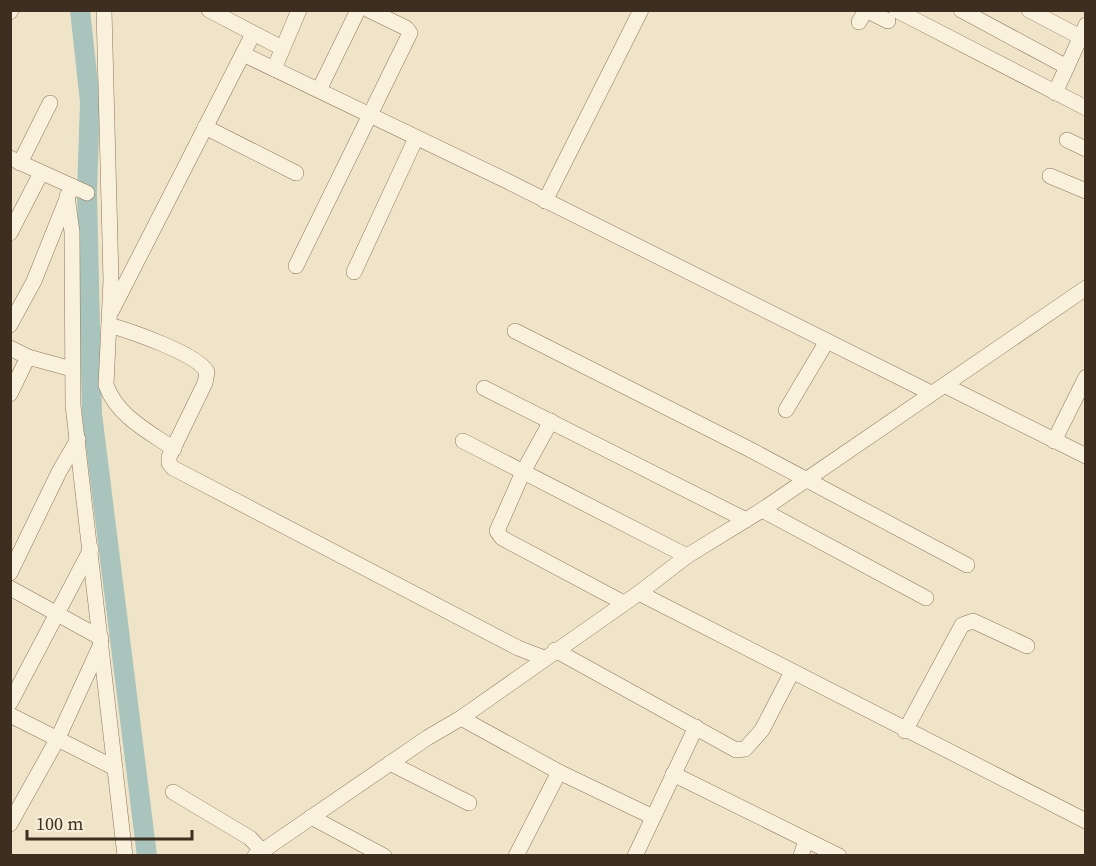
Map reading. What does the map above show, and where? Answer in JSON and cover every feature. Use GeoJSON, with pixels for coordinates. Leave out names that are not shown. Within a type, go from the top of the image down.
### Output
{"type":"FeatureCollection","features":[{"type":"Feature","properties":{"kind":"street"},"geometry":{"type":"LineString","coordinates":[[104,10],[111,280],[106,385],[111,399],[120,411],[174,449]]}},
{"type":"Feature","properties":{"kind":"street"},"geometry":{"type":"LineString","coordinates":[[209,10],[282,48]]}},
{"type":"Feature","properties":{"kind":"street"},"geometry":{"type":"LineString","coordinates":[[274,69],[299,10]]}},
{"type":"Feature","properties":{"kind":"street"},"geometry":{"type":"LineString","coordinates":[[319,90],[358,10]]}},
{"type":"Feature","properties":{"kind":"street"},"geometry":{"type":"LineString","coordinates":[[296,266],[410,33],[406,28],[369,10]]}},
{"type":"Feature","properties":{"kind":"street"},"geometry":{"type":"LineString","coordinates":[[545,201],[641,10]]}},
{"type":"Feature","properties":{"kind":"street"},"geometry":{"type":"LineString","coordinates":[[859,22],[866,10],[890,19],[1085,107]]}},
{"type":"Feature","properties":{"kind":"street"},"geometry":{"type":"LineString","coordinates":[[961,10],[1066,67]]}},
{"type":"Feature","properties":{"kind":"street"},"geometry":{"type":"LineString","coordinates":[[1029,10],[1084,34],[1055,93]]}},
{"type":"Feature","properties":{"kind":"street"},"geometry":{"type":"LineString","coordinates":[[109,320],[253,34]]}},
{"type":"Feature","properties":{"kind":"street"},"geometry":{"type":"LineString","coordinates":[[243,54],[931,393]]}},
{"type":"Feature","properties":{"kind":"street"},"geometry":{"type":"LineString","coordinates":[[50,103],[15,161],[41,173],[69,191],[87,193]]}},
{"type":"Feature","properties":{"kind":"street"},"geometry":{"type":"LineString","coordinates":[[205,127],[296,173]]}},
{"type":"Feature","properties":{"kind":"street"},"geometry":{"type":"LineString","coordinates":[[354,272],[416,138]]}},
{"type":"Feature","properties":{"kind":"street"},"geometry":{"type":"LineString","coordinates":[[1066,140],[1086,149]]}},
{"type":"Feature","properties":{"kind":"street"},"geometry":{"type":"LineString","coordinates":[[10,233],[41,173]]}},
{"type":"Feature","properties":{"kind":"street"},"geometry":{"type":"LineString","coordinates":[[1050,176],[1086,191]]}},
{"type":"Feature","properties":{"kind":"street"},"geometry":{"type":"LineString","coordinates":[[10,325],[34,281],[69,191]]}},
{"type":"Feature","properties":{"kind":"street"},"geometry":{"type":"LineString","coordinates":[[69,191],[72,232],[72,369],[78,439],[126,855]]}},
{"type":"Feature","properties":{"kind":"street"},"geometry":{"type":"LineString","coordinates":[[173,792],[250,838],[259,853],[390,763],[461,718],[549,654],[639,593],[687,556],[762,510],[1086,288]]}},
{"type":"Feature","properties":{"kind":"street"},"geometry":{"type":"LineString","coordinates":[[109,320],[205,366],[207,372],[205,383],[169,463],[194,481],[351,563],[518,648],[549,654],[696,727],[736,750],[745,750],[762,730],[792,672]]}},
{"type":"Feature","properties":{"kind":"street"},"geometry":{"type":"LineString","coordinates":[[515,332],[577,360],[967,565]]}},
{"type":"Feature","properties":{"kind":"street"},"geometry":{"type":"LineString","coordinates":[[786,410],[827,341]]}},
{"type":"Feature","properties":{"kind":"street"},"geometry":{"type":"LineString","coordinates":[[10,348],[28,357],[72,369]]}},
{"type":"Feature","properties":{"kind":"street"},"geometry":{"type":"LineString","coordinates":[[10,394],[28,357]]}},
{"type":"Feature","properties":{"kind":"street"},"geometry":{"type":"LineString","coordinates":[[1054,441],[1086,377]]}},
{"type":"Feature","properties":{"kind":"street"},"geometry":{"type":"LineString","coordinates":[[946,386],[1086,456]]}},
{"type":"Feature","properties":{"kind":"street"},"geometry":{"type":"LineString","coordinates":[[484,388],[746,520]]}},
{"type":"Feature","properties":{"kind":"street"},"geometry":{"type":"LineString","coordinates":[[551,421],[523,472],[498,526],[499,535],[624,603]]}},
{"type":"Feature","properties":{"kind":"street"},"geometry":{"type":"LineString","coordinates":[[10,573],[59,472],[78,439]]}},
{"type":"Feature","properties":{"kind":"street"},"geometry":{"type":"LineString","coordinates":[[463,441],[687,556]]}},
{"type":"Feature","properties":{"kind":"street"},"geometry":{"type":"LineString","coordinates":[[762,510],[926,597]]}},
{"type":"Feature","properties":{"kind":"street"},"geometry":{"type":"LineString","coordinates":[[10,703],[91,549]]}},
{"type":"Feature","properties":{"kind":"street"},"geometry":{"type":"LineString","coordinates":[[10,588],[58,613],[101,641]]}},
{"type":"Feature","properties":{"kind":"street"},"geometry":{"type":"LineString","coordinates":[[639,593],[1086,821]]}},
{"type":"Feature","properties":{"kind":"street"},"geometry":{"type":"LineString","coordinates":[[906,730],[962,625],[967,621],[973,621],[1027,646]]}},
{"type":"Feature","properties":{"kind":"street"},"geometry":{"type":"LineString","coordinates":[[10,824],[58,738],[101,641]]}},
{"type":"Feature","properties":{"kind":"street"},"geometry":{"type":"LineString","coordinates":[[10,715],[115,768]]}},
{"type":"Feature","properties":{"kind":"street"},"geometry":{"type":"LineString","coordinates":[[461,718],[559,772],[653,817]]}},
{"type":"Feature","properties":{"kind":"street"},"geometry":{"type":"LineString","coordinates":[[635,855],[696,727]]}},
{"type":"Feature","properties":{"kind":"street"},"geometry":{"type":"LineString","coordinates":[[390,763],[469,803]]}},
{"type":"Feature","properties":{"kind":"street"},"geometry":{"type":"LineString","coordinates":[[516,855],[559,772]]}},
{"type":"Feature","properties":{"kind":"street"},"geometry":{"type":"LineString","coordinates":[[673,774],[839,855]]}},
{"type":"Feature","properties":{"kind":"street"},"geometry":{"type":"LineString","coordinates":[[311,817],[384,855]]}},
{"type":"Feature","properties":{"kind":"street"},"geometry":{"type":"LineString","coordinates":[[801,855],[806,840]]}},
{"type":"Feature","properties":{"kind":"waterway"},"geometry":{"type":"LineString","coordinates":[[80,10],[90,102],[87,193],[92,414],[147,856]]}}]}
